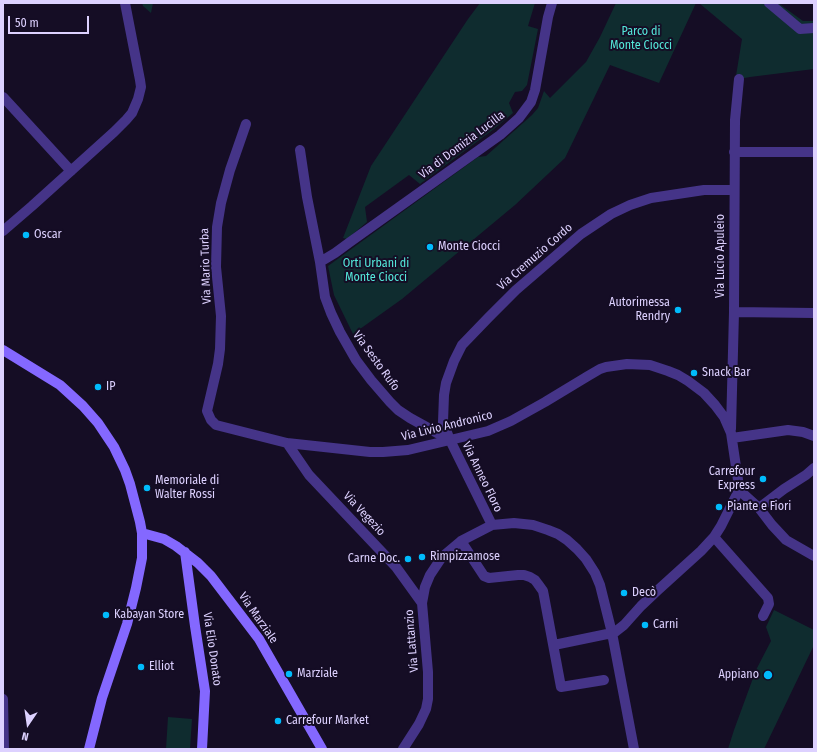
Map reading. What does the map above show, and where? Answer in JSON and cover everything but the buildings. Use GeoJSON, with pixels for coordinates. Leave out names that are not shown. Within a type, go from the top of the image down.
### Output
{"type":"FeatureCollection","features":[{"type":"Feature","properties":{"kind":"street"},"geometry":{"type":"LineString","coordinates":[[3,231],[121,126],[132,113],[141,87],[125,3]]}},
{"type":"Feature","properties":{"kind":"street","name":"Via di Domizia Lucilla"},"geometry":{"type":"LineString","coordinates":[[320,262],[345,246],[500,135],[519,118],[531,102],[535,90],[548,17],[552,3]]}},
{"type":"Feature","properties":{"kind":"street"},"geometry":{"type":"LineString","coordinates":[[769,3],[800,29],[814,28]]}},
{"type":"Feature","properties":{"kind":"street","name":"Via Lucio Apuleio"},"geometry":{"type":"LineString","coordinates":[[731,436],[734,312],[734,152],[739,79]]}},
{"type":"Feature","properties":{"kind":"street"},"geometry":{"type":"LineString","coordinates":[[3,97],[71,171]]}},
{"type":"Feature","properties":{"kind":"street","name":"Via Mario Turba"},"geometry":{"type":"LineString","coordinates":[[207,410],[220,349],[221,316],[216,267],[217,227],[221,203],[230,170],[246,124]]}},
{"type":"Feature","properties":{"kind":"street","name":"Via Sesto Rufo"},"geometry":{"type":"LineString","coordinates":[[300,150],[323,287],[331,313],[340,332],[352,353],[371,380],[398,410],[450,440]]}},
{"type":"Feature","properties":{"kind":"street"},"geometry":{"type":"LineString","coordinates":[[734,152],[814,152]]}},
{"type":"Feature","properties":{"kind":"street","name":"Via Cremuzio Cordo"},"geometry":{"type":"LineString","coordinates":[[450,440],[443,422],[443,410],[444,395],[454,361],[462,345],[516,290],[581,234],[611,214],[630,205],[651,198],[704,190],[734,190]]}},
{"type":"Feature","properties":{"kind":"street"},"geometry":{"type":"LineString","coordinates":[[734,312],[814,313]]}},
{"type":"Feature","properties":{"kind":"street"},"geometry":{"type":"LineString","coordinates":[[3,350],[60,385],[83,406],[98,423],[110,441],[125,470],[137,507],[142,533],[141,562],[135,594],[127,624],[102,698],[89,749]]}},
{"type":"Feature","properties":{"kind":"street","name":"Via Livio Andronico"},"geometry":{"type":"LineString","coordinates":[[207,410],[211,420],[219,427],[288,443],[383,452],[408,450],[496,428],[545,402],[600,369],[627,364],[642,364],[658,367],[688,381],[715,404],[724,417],[731,436]]}},
{"type":"Feature","properties":{"kind":"street"},"geometry":{"type":"LineString","coordinates":[[554,645],[612,634],[622,628],[641,606],[701,551],[714,537],[739,490],[731,436],[788,430],[803,432],[814,436]]}},
{"type":"Feature","properties":{"kind":"street","name":"Via Anneo Floro"},"geometry":{"type":"LineString","coordinates":[[450,440],[492,525]]}},
{"type":"Feature","properties":{"kind":"street","name":"Via Vegezio"},"geometry":{"type":"LineString","coordinates":[[288,443],[309,475],[396,567],[422,603]]}},
{"type":"Feature","properties":{"kind":"street"},"geometry":{"type":"LineString","coordinates":[[758,508],[814,468]]}},
{"type":"Feature","properties":{"kind":"street"},"geometry":{"type":"LineString","coordinates":[[739,490],[758,508],[786,540],[814,556]]}},
{"type":"Feature","properties":{"kind":"street","name":"Via Lattanzio"},"geometry":{"type":"LineString","coordinates":[[403,749],[419,724],[426,709],[428,672],[422,603],[425,587],[433,569],[442,557],[461,541],[492,525],[509,523],[533,525],[558,534],[586,559],[598,578],[612,634],[634,749]]}},
{"type":"Feature","properties":{"kind":"street","name":"Via Marziale"},"geometry":{"type":"LineString","coordinates":[[142,533],[164,539],[176,546],[198,563],[211,576],[259,639],[322,749]]}},
{"type":"Feature","properties":{"kind":"street"},"geometry":{"type":"LineString","coordinates":[[714,537],[768,598],[769,604],[763,616]]}},
{"type":"Feature","properties":{"kind":"street"},"geometry":{"type":"LineString","coordinates":[[461,541],[484,576],[489,578],[524,575],[530,577],[543,591],[561,687],[604,680]]}},
{"type":"Feature","properties":{"kind":"street","name":"Via Elio Donato"},"geometry":{"type":"LineString","coordinates":[[185,552],[205,691],[202,749]]}},
{"type":"Feature","properties":{"kind":"street"},"geometry":{"type":"LineString","coordinates":[[3,699],[4,749]]}},
{"type":"Feature","properties":{"kind":"green space"},"geometry":{"type":"Polygon","coordinates":[[[142,3],[153,3],[151,13],[143,6],[142,3]]]}},
{"type":"Feature","properties":{"kind":"green space"},"geometry":{"type":"Polygon","coordinates":[[[480,3],[535,3],[528,26],[538,29],[527,85],[522,91],[515,92],[509,103],[513,113],[420,184],[409,175],[365,207],[367,222],[347,239],[343,238],[371,166],[480,3]]]}},
{"type":"Feature","properties":{"kind":"green space","name":"Parco di Monte Ciocci"},"geometry":{"type":"Polygon","coordinates":[[[616,3],[696,3],[659,83],[610,65],[565,158],[515,205],[402,299],[353,334],[334,295],[328,266],[478,157],[486,156],[532,115],[538,108],[544,91],[550,98],[586,62],[616,3]]]}},
{"type":"Feature","properties":{"kind":"green space","name":"Parco di Monte Ciocci"},"geometry":{"type":"Polygon","coordinates":[[[699,3],[778,3],[803,21],[814,21],[814,69],[750,77],[739,79],[735,82],[742,39],[699,3]]]}},
{"type":"Feature","properties":{"kind":"green space","name":"Appiano"},"geometry":{"type":"Polygon","coordinates":[[[774,610],[814,630],[814,645],[764,749],[728,749],[756,670],[771,641],[766,627],[774,610]]]}},
{"type":"Feature","properties":{"kind":"green space"},"geometry":{"type":"Polygon","coordinates":[[[168,717],[192,719],[190,749],[166,749],[168,717]]]}},
{"type":"Feature","properties":{"kind":"place","name":"Oscar"},"geometry":{"type":"Point","coordinates":[26,235]}},
{"type":"Feature","properties":{"kind":"place","name":"Monte Ciocci"},"geometry":{"type":"Point","coordinates":[430,247]}},
{"type":"Feature","properties":{"kind":"place","name":"Autorimessa Rendry"},"geometry":{"type":"Point","coordinates":[678,310]}},
{"type":"Feature","properties":{"kind":"place","name":"Snack Bar"},"geometry":{"type":"Point","coordinates":[694,373]}},
{"type":"Feature","properties":{"kind":"place","name":"IP"},"geometry":{"type":"Point","coordinates":[98,387]}},
{"type":"Feature","properties":{"kind":"place","name":"Carrefour Express"},"geometry":{"type":"Point","coordinates":[763,479]}},
{"type":"Feature","properties":{"kind":"place","name":"Memoriale di Walter Rossi"},"geometry":{"type":"Point","coordinates":[147,488]}},
{"type":"Feature","properties":{"kind":"place","name":"Piante e Fiori"},"geometry":{"type":"Point","coordinates":[719,507]}},
{"type":"Feature","properties":{"kind":"place","name":"Rimpizzamose"},"geometry":{"type":"Point","coordinates":[422,557]}},
{"type":"Feature","properties":{"kind":"place","name":"Carne Doc."},"geometry":{"type":"Point","coordinates":[408,559]}},
{"type":"Feature","properties":{"kind":"place","name":"Decò"},"geometry":{"type":"Point","coordinates":[624,593]}},
{"type":"Feature","properties":{"kind":"place","name":"Kabayan Store"},"geometry":{"type":"Point","coordinates":[106,615]}},
{"type":"Feature","properties":{"kind":"place","name":"Carni"},"geometry":{"type":"Point","coordinates":[645,625]}},
{"type":"Feature","properties":{"kind":"place","name":"Elliot"},"geometry":{"type":"Point","coordinates":[141,667]}},
{"type":"Feature","properties":{"kind":"place","name":"Marziale"},"geometry":{"type":"Point","coordinates":[289,674]}},
{"type":"Feature","properties":{"kind":"place","name":"Appiano"},"geometry":{"type":"Point","coordinates":[768,675]}},
{"type":"Feature","properties":{"kind":"place","name":"Carrefour Market"},"geometry":{"type":"Point","coordinates":[278,721]}},
{"type":"Feature","properties":{"kind":"park label","name":"Orti Urbani di Monte Ciocci"},"geometry":{"type":"Point","coordinates":[376,271]}}]}
